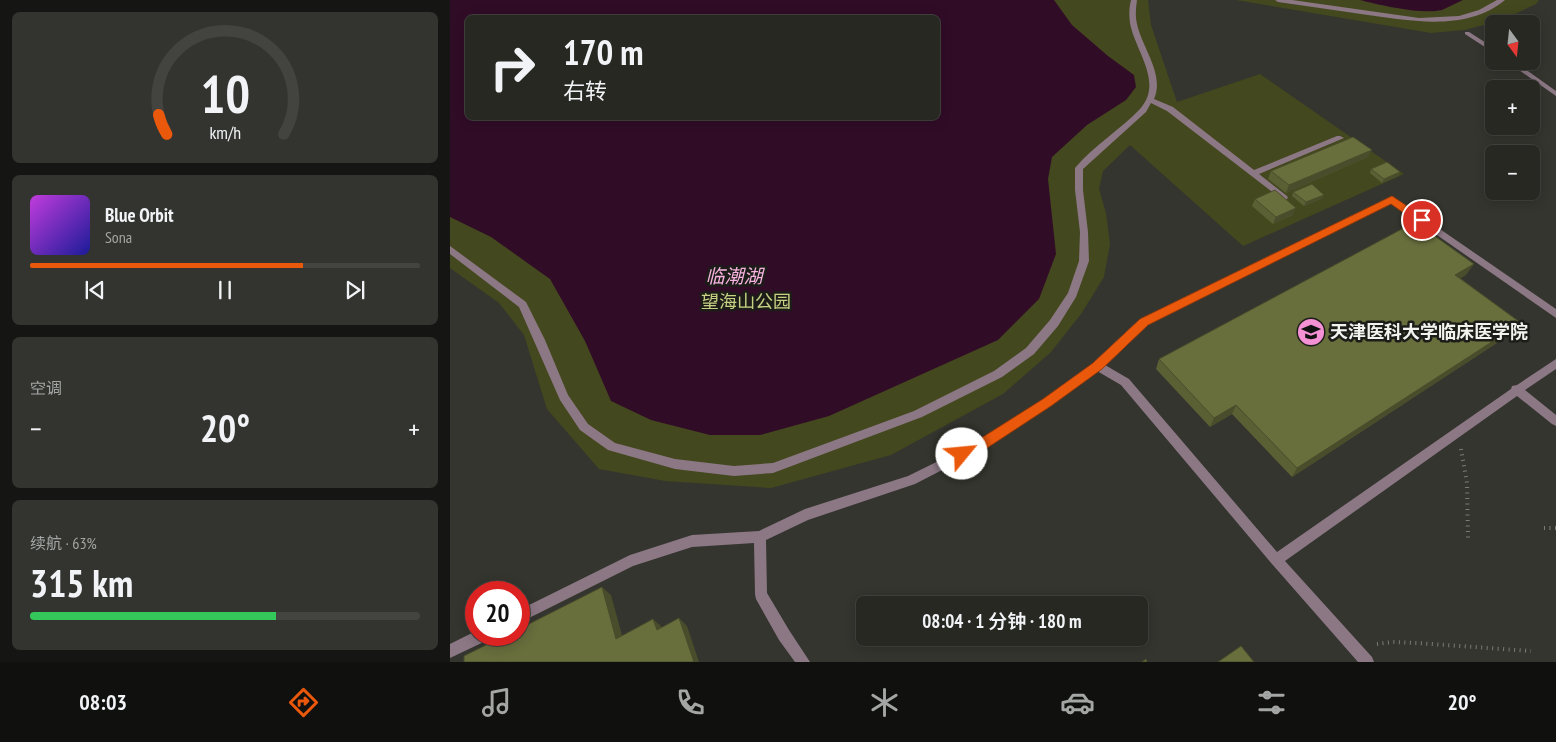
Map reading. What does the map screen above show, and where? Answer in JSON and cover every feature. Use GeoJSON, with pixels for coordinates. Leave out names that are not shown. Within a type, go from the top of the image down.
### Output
{"type":"FeatureCollection","features":[{"type":"Feature","properties":{"kind":"lane"},"geometry":{"type":"LineString","coordinates":[[450,249],[523,305],[564,397],[584,427],[612,447],[675,464],[734,471],[773,468],[833,447],[918,414],[998,374],[1030,351],[1054,323],[1073,294],[1084,261],[1084,232],[1078,190],[1079,168],[1143,110],[1150,100],[1154,89],[1152,75],[1136,32],[1131,8],[1134,0]]}},
{"type":"Feature","properties":{"kind":"lane"},"geometry":{"type":"LineString","coordinates":[[1278,0],[1419,20],[1460,18],[1481,11],[1502,0]]}},
{"type":"Feature","properties":{"kind":"lane"},"geometry":{"type":"LineString","coordinates":[[1467,33],[1485,45]]}},
{"type":"Feature","properties":{"kind":"lane"},"geometry":{"type":"LineString","coordinates":[[1522,70],[1556,94]]}},
{"type":"Feature","properties":{"kind":"lane"},"geometry":{"type":"LineString","coordinates":[[1150,100],[1170,109],[1291,204]]}},
{"type":"Feature","properties":{"kind":"lane"},"geometry":{"type":"LineString","coordinates":[[1253,174],[1340,138]]}},
{"type":"Feature","properties":{"kind":"lane"},"geometry":{"type":"LineString","coordinates":[[530,611],[630,561],[692,541],[760,537],[805,515],[911,480],[979,446],[1047,403],[1097,366],[1144,322],[1392,200],[1556,314]]}},
{"type":"Feature","properties":{"kind":"lane"},"geometry":{"type":"LineString","coordinates":[[1276,560],[1516,389],[1556,363]]}},
{"type":"Feature","properties":{"kind":"lane"},"geometry":{"type":"LineString","coordinates":[[1097,366],[1124,382],[1276,560],[1367,662]]}},
{"type":"Feature","properties":{"kind":"lane"},"geometry":{"type":"LineString","coordinates":[[1516,389],[1556,421]]}},
{"type":"Feature","properties":{"kind":"lane"},"geometry":{"type":"LineString","coordinates":[[760,537],[761,594],[784,635],[803,662]]}},
{"type":"Feature","properties":{"kind":"lane"},"geometry":{"type":"LineString","coordinates":[[450,651],[465,644]]}},
{"type":"Feature","properties":{"kind":"path"},"geometry":{"type":"LineString","coordinates":[[1455,433],[1466,470],[1468,540]]}},
{"type":"Feature","properties":{"kind":"path"},"geometry":{"type":"LineString","coordinates":[[1544,528],[1556,528]]}},
{"type":"Feature","properties":{"kind":"path"},"geometry":{"type":"LineString","coordinates":[[1353,647],[1392,642],[1531,651]]}},
{"type":"Feature","properties":{"kind":"green space","name":"临潮湖"},"geometry":{"type":"Polygon","coordinates":[[[450,0],[1148,0],[1151,25],[1177,102],[1260,74],[1404,174],[1243,246],[1130,145],[1103,171],[1099,189],[1106,213],[1110,244],[1104,277],[1081,314],[1051,352],[1003,394],[891,455],[771,488],[665,481],[599,469],[547,409],[524,335],[499,303],[450,268],[450,0]]]}},
{"type":"Feature","properties":{"kind":"green space"},"geometry":{"type":"Polygon","coordinates":[[[1236,0],[1539,0],[1536,4],[1513,15],[1485,15],[1485,25],[1464,30],[1431,33],[1236,0]]]}},
{"type":"Feature","properties":{"kind":"water","name":"临潮湖"},"geometry":{"type":"Polygon","coordinates":[[[450,0],[1054,0],[1072,25],[1108,56],[1134,75],[1136,87],[1126,100],[1087,125],[1052,157],[1048,179],[1056,254],[1039,299],[998,340],[829,416],[760,435],[710,435],[651,420],[611,401],[585,341],[550,279],[491,237],[450,217],[450,0]]]}},
{"type":"Feature","properties":{"kind":"water"},"geometry":{"type":"Polygon","coordinates":[[[1360,0],[1463,0],[1442,10],[1424,11],[1401,9],[1360,0]]]}},
{"type":"Feature","properties":{"kind":"building"},"geometry":{"type":"Polygon","coordinates":[[[1353,137],[1372,150],[1289,185],[1271,171],[1353,137]]]}},
{"type":"Feature","properties":{"kind":"building"},"geometry":{"type":"Polygon","coordinates":[[[1387,162],[1400,172],[1384,179],[1371,169],[1387,162]]]}},
{"type":"Feature","properties":{"kind":"building"},"geometry":{"type":"Polygon","coordinates":[[[1312,184],[1324,195],[1306,202],[1293,192],[1312,184]]]}},
{"type":"Feature","properties":{"kind":"building"},"geometry":{"type":"Polygon","coordinates":[[[1275,190],[1296,208],[1276,217],[1255,199],[1275,190]]]}},
{"type":"Feature","properties":{"kind":"building"},"geometry":{"type":"Polygon","coordinates":[[[1415,222],[1474,264],[1455,275],[1521,323],[1297,468],[1236,405],[1214,418],[1159,359],[1415,222]]]}},
{"type":"Feature","properties":{"kind":"building"},"geometry":{"type":"Polygon","coordinates":[[[602,587],[616,639],[653,619],[657,630],[679,618],[694,662],[464,662],[464,656],[484,646],[530,646],[530,623],[602,587]]]}},
{"type":"Feature","properties":{"kind":"building"},"geometry":{"type":"Polygon","coordinates":[[[1241,646],[1254,662],[1218,662],[1241,646]]]}},
{"type":"Feature","properties":{"kind":"place","name":"天津医科大学临床医学院"},"geometry":{"type":"Point","coordinates":[1311,332]}},
{"type":"Feature","properties":{"kind":"route"},"geometry":{"type":"LineString","coordinates":[[962,454],[979,446],[1047,403],[1097,366],[1144,322],[1392,200],[1422,220]]}},
{"type":"Feature","properties":{"kind":"park label","name":"望海山公园"},"geometry":{"type":"Point","coordinates":[746,302]}}]}
